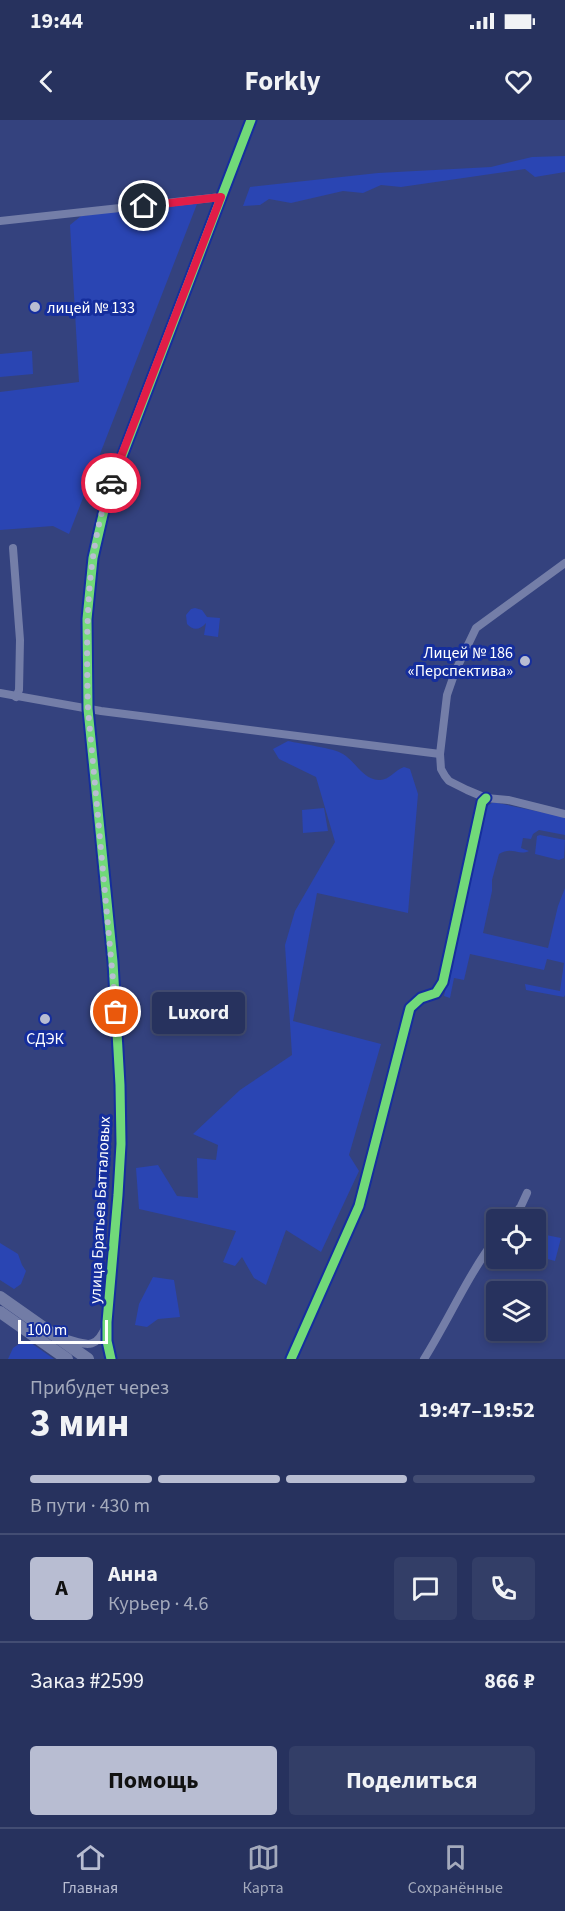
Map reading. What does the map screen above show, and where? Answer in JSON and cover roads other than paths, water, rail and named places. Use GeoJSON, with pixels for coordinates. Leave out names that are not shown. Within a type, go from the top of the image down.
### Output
{"type":"FeatureCollection","features":[{"type":"Feature","properties":{"kind":"main road"},"geometry":{"type":"LineString","coordinates":[[0,1297],[88,1359]]}},
{"type":"Feature","properties":{"kind":"main road"},"geometry":{"type":"LineString","coordinates":[[0,1312],[67,1359]]}},
{"type":"Feature","properties":{"kind":"street","name":"улица Братьев Батталовых"},"geometry":{"type":"LineString","coordinates":[[111,1359],[107,1341],[107,1322],[121,1144],[120,1085],[113,962],[88,709],[87,619],[93,558],[108,493],[251,120]]}},
{"type":"Feature","properties":{"kind":"street"},"geometry":{"type":"LineString","coordinates":[[0,221],[221,197]]}},
{"type":"Feature","properties":{"kind":"street"},"geometry":{"type":"LineString","coordinates":[[13,548],[20,640],[16,697]]}},
{"type":"Feature","properties":{"kind":"street"},"geometry":{"type":"LineString","coordinates":[[565,563],[476,628],[447,695],[440,754],[441,769],[450,781],[486,798],[508,800],[565,814]]}},
{"type":"Feature","properties":{"kind":"street"},"geometry":{"type":"LineString","coordinates":[[0,693],[88,709],[440,754]]}},
{"type":"Feature","properties":{"kind":"street"},"geometry":{"type":"LineString","coordinates":[[291,1359],[359,1206],[410,1008],[420,998],[436,993],[443,982],[482,802],[486,798]]}},
{"type":"Feature","properties":{"kind":"street"},"geometry":{"type":"LineString","coordinates":[[520,1209],[527,1193]]}},
{"type":"Feature","properties":{"kind":"street"},"geometry":{"type":"LineString","coordinates":[[424,1359],[486,1252]]}},
{"type":"Feature","properties":{"kind":"street","name":"улица Братьев Батталовых"},"geometry":{"type":"LineString","coordinates":[[56,1336],[87,1345],[93,1344],[100,1338],[107,1322]]}},
{"type":"Feature","properties":{"kind":"place","name":"лицей № 133"},"geometry":{"type":"Point","coordinates":[35,307]}},
{"type":"Feature","properties":{"kind":"place","name":"Лицей № 186 «Перспектива»"},"geometry":{"type":"Point","coordinates":[525,661]}},
{"type":"Feature","properties":{"kind":"place","name":"Luxord"},"geometry":{"type":"Point","coordinates":[116,1012]}},
{"type":"Feature","properties":{"kind":"place","name":"СДЭК"},"geometry":{"type":"Point","coordinates":[45,1019]}}]}
